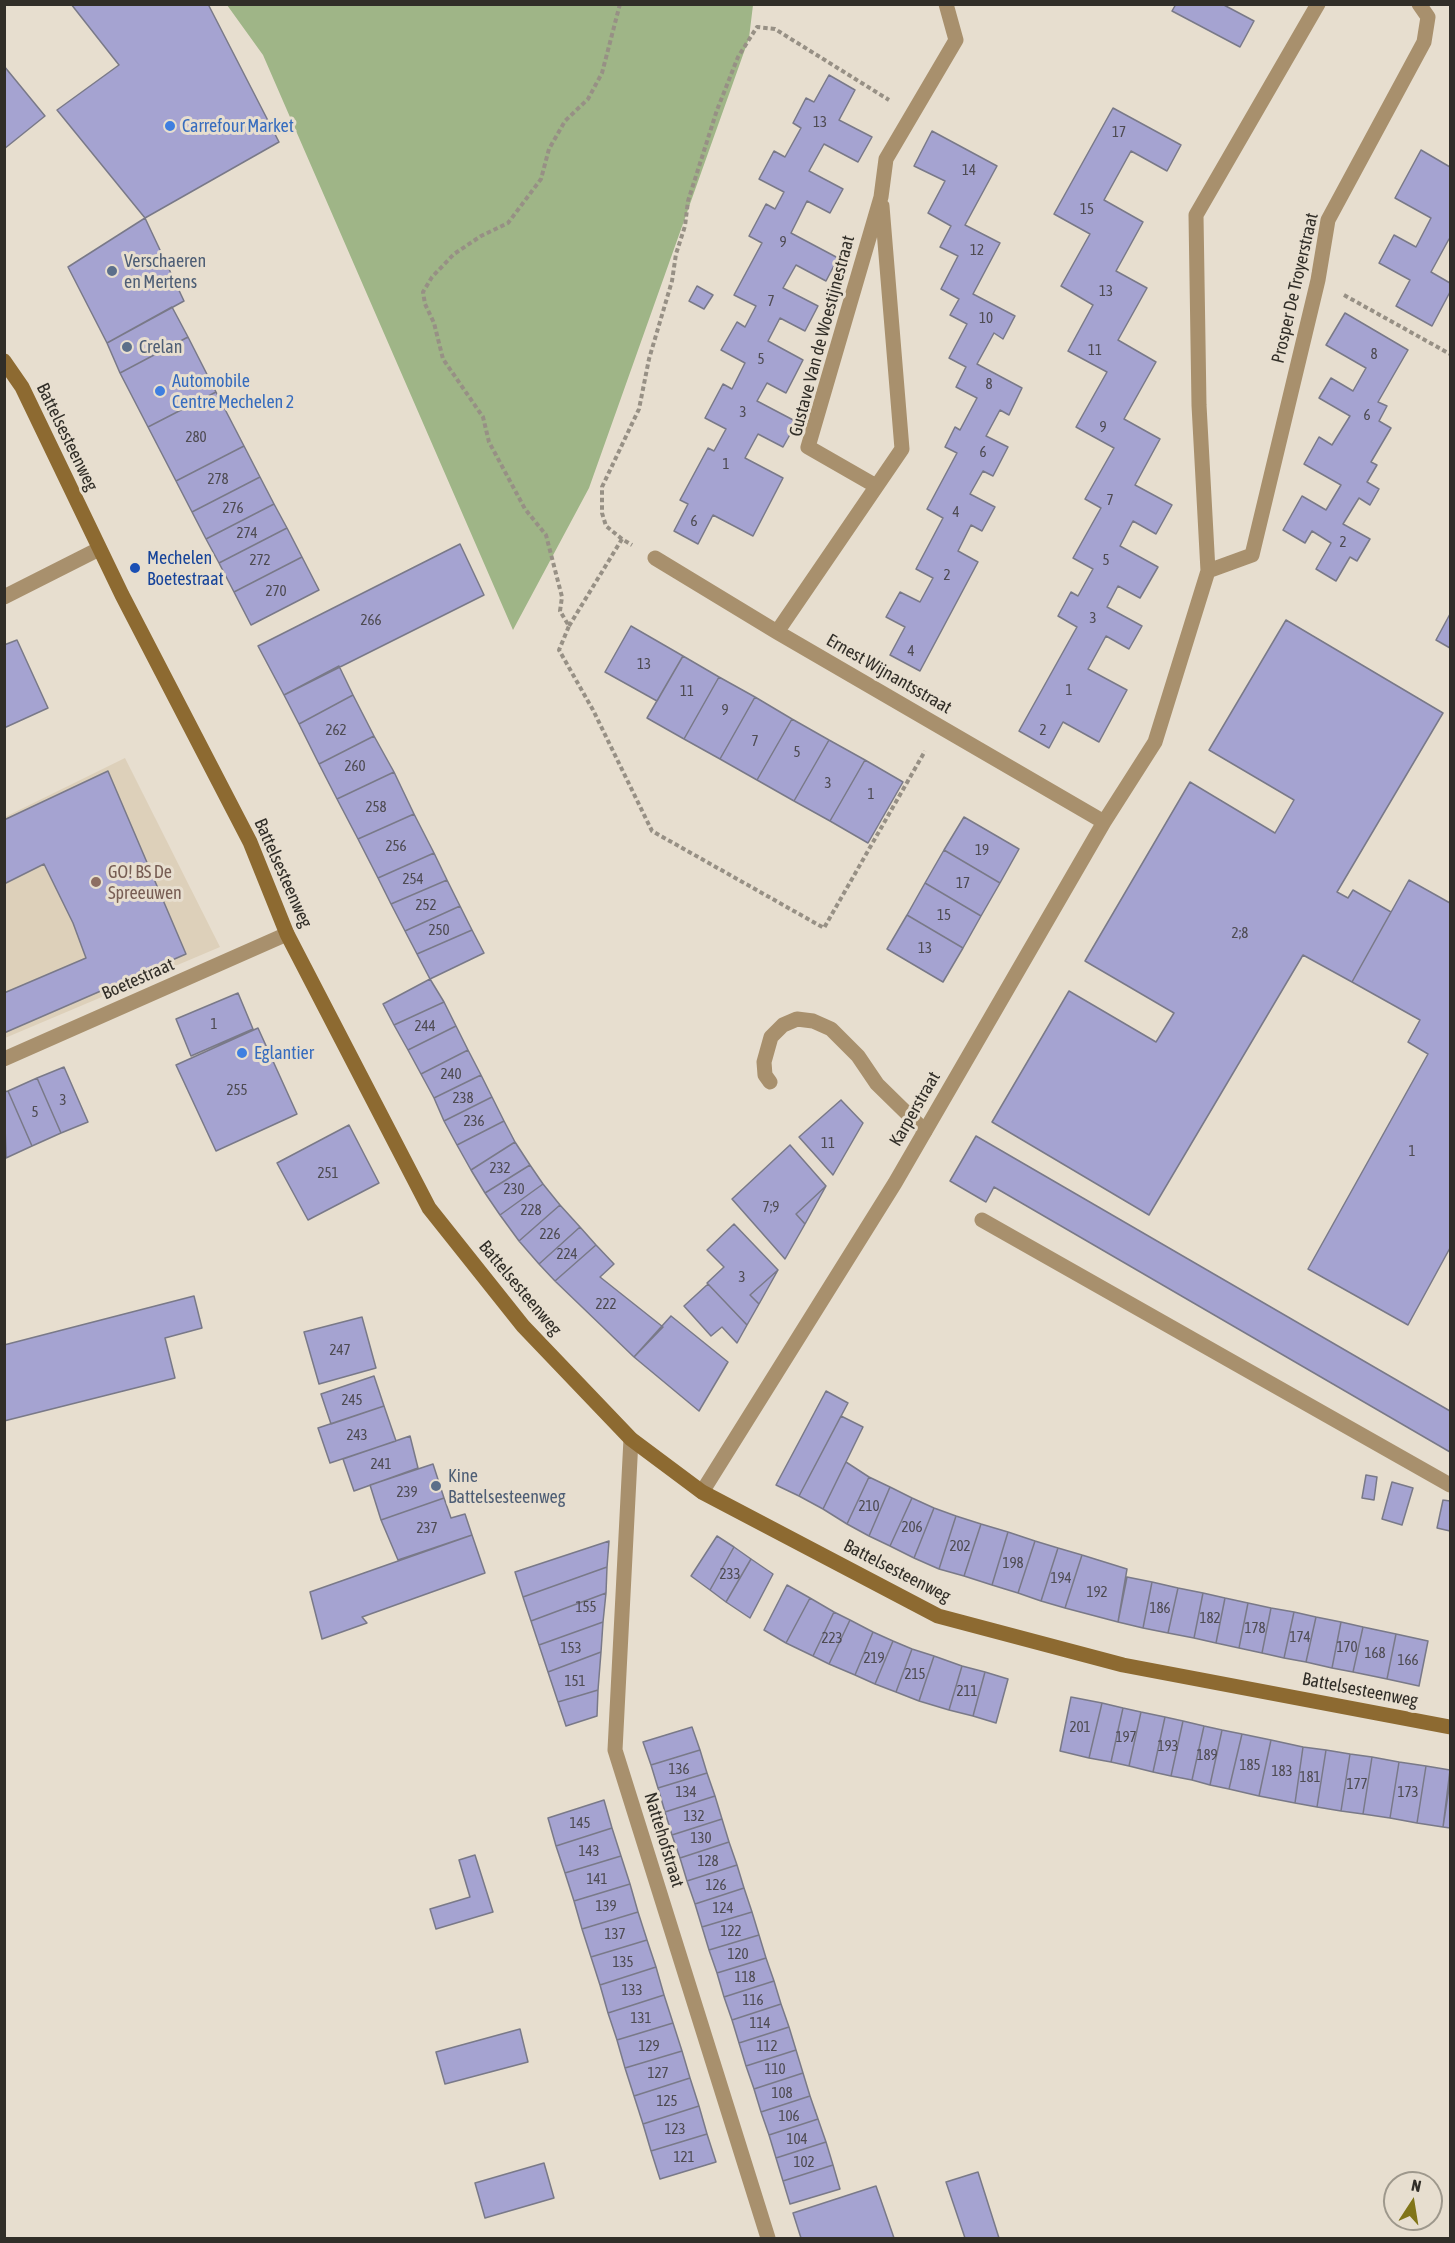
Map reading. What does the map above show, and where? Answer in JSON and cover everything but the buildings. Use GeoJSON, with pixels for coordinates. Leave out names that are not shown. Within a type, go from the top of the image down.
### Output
{"type":"FeatureCollection","features":[{"type":"Feature","properties":{"kind":"main road","name":"Battelsesteenweg"},"geometry":{"type":"LineString","coordinates":[[4,361],[22,387],[99,549],[250,842],[287,934],[429,1208],[523,1326],[631,1439],[702,1492],[938,1616],[1123,1665],[1450,1727]]}},
{"type":"Feature","properties":{"kind":"street","name":"Gustave Van de Woestijnestraat"},"geometry":{"type":"LineString","coordinates":[[876,486],[808,447],[881,197],[886,159],[956,40],[946,4]]}},
{"type":"Feature","properties":{"kind":"street"},"geometry":{"type":"LineString","coordinates":[[1208,571],[1199,405],[1196,215],[1318,4]]}},
{"type":"Feature","properties":{"kind":"street","name":"Prosper De Troyerstraat"},"geometry":{"type":"LineString","coordinates":[[1208,571],[1252,555],[1318,280],[1328,220],[1424,42],[1428,17],[1419,4]]}},
{"type":"Feature","properties":{"kind":"street","name":"Gustave Van de Woestijnestraat"},"geometry":{"type":"LineString","coordinates":[[777,632],[902,449],[881,197]]}},
{"type":"Feature","properties":{"kind":"street"},"geometry":{"type":"LineString","coordinates":[[4,597],[99,549]]}},
{"type":"Feature","properties":{"kind":"street","name":"Ernest Wijnantsstraat"},"geometry":{"type":"LineString","coordinates":[[656,558],[777,632],[1104,822]]}},
{"type":"Feature","properties":{"kind":"street","name":"Karperstraat"},"geometry":{"type":"LineString","coordinates":[[702,1492],[895,1183],[1104,822],[1155,742],[1208,571]]}},
{"type":"Feature","properties":{"kind":"street","name":"Boetestraat"},"geometry":{"type":"LineString","coordinates":[[4,1059],[287,934]]}},
{"type":"Feature","properties":{"kind":"street"},"geometry":{"type":"LineString","coordinates":[[770,1082],[765,1075],[764,1062],[771,1036],[783,1025],[797,1019],[813,1021],[831,1029],[858,1056],[877,1084],[925,1131]]}},
{"type":"Feature","properties":{"kind":"street"},"geometry":{"type":"LineString","coordinates":[[982,1220],[1450,1485]]}},
{"type":"Feature","properties":{"kind":"street","name":"Nattehofstraat"},"geometry":{"type":"LineString","coordinates":[[631,1439],[615,1750],[768,2238]]}},
{"type":"Feature","properties":{"kind":"path"},"geometry":{"type":"LineString","coordinates":[[569,626],[560,611],[562,597],[546,535],[525,509],[489,442],[483,417],[443,359],[423,292],[432,277],[454,254],[481,236],[508,223],[541,179],[549,149],[565,121],[588,99],[602,73],[620,4]]}},
{"type":"Feature","properties":{"kind":"path"},"geometry":{"type":"LineString","coordinates":[[656,558],[622,539],[606,526],[602,513],[602,487],[639,409],[648,359],[672,281],[676,254],[685,226],[688,201],[717,110],[738,57],[757,27],[775,29],[912,114]]}},
{"type":"Feature","properties":{"kind":"path"},"geometry":{"type":"LineString","coordinates":[[1318,280],[1450,354]]}},
{"type":"Feature","properties":{"kind":"path"},"geometry":{"type":"LineString","coordinates":[[622,539],[569,626],[559,650],[593,710],[652,831],[824,928],[939,726]]}},
{"type":"Feature","properties":{"kind":"shaded area","name":"GO! BS De Spreeuwen"},"geometry":{"type":"Polygon","coordinates":[[[125,758],[220,947],[5,1038],[5,817],[125,758]]]}},
{"type":"Feature","properties":{"kind":"green space"},"geometry":{"type":"Polygon","coordinates":[[[227,5],[753,5],[749,38],[589,488],[513,630],[263,55],[227,5]]]}},
{"type":"Feature","properties":{"kind":"place","name":"Carrefour Market"},"geometry":{"type":"Point","coordinates":[170,126]}},
{"type":"Feature","properties":{"kind":"place","name":"Verschaeren en Mertens"},"geometry":{"type":"Point","coordinates":[112,271]}},
{"type":"Feature","properties":{"kind":"place","name":"Crelan"},"geometry":{"type":"Point","coordinates":[127,347]}},
{"type":"Feature","properties":{"kind":"place","name":"Automobile Centre Mechelen 2"},"geometry":{"type":"Point","coordinates":[160,391]}},
{"type":"Feature","properties":{"kind":"place","name":"Mechelen Boetestraat"},"geometry":{"type":"Point","coordinates":[135,568]}},
{"type":"Feature","properties":{"kind":"place","name":"GO! BS De Spreeuwen"},"geometry":{"type":"Point","coordinates":[96,882]}},
{"type":"Feature","properties":{"kind":"place","name":"Eglantier"},"geometry":{"type":"Point","coordinates":[242,1053]}},
{"type":"Feature","properties":{"kind":"place","name":"Kine Battelsesteenweg"},"geometry":{"type":"Point","coordinates":[436,1486]}}]}
